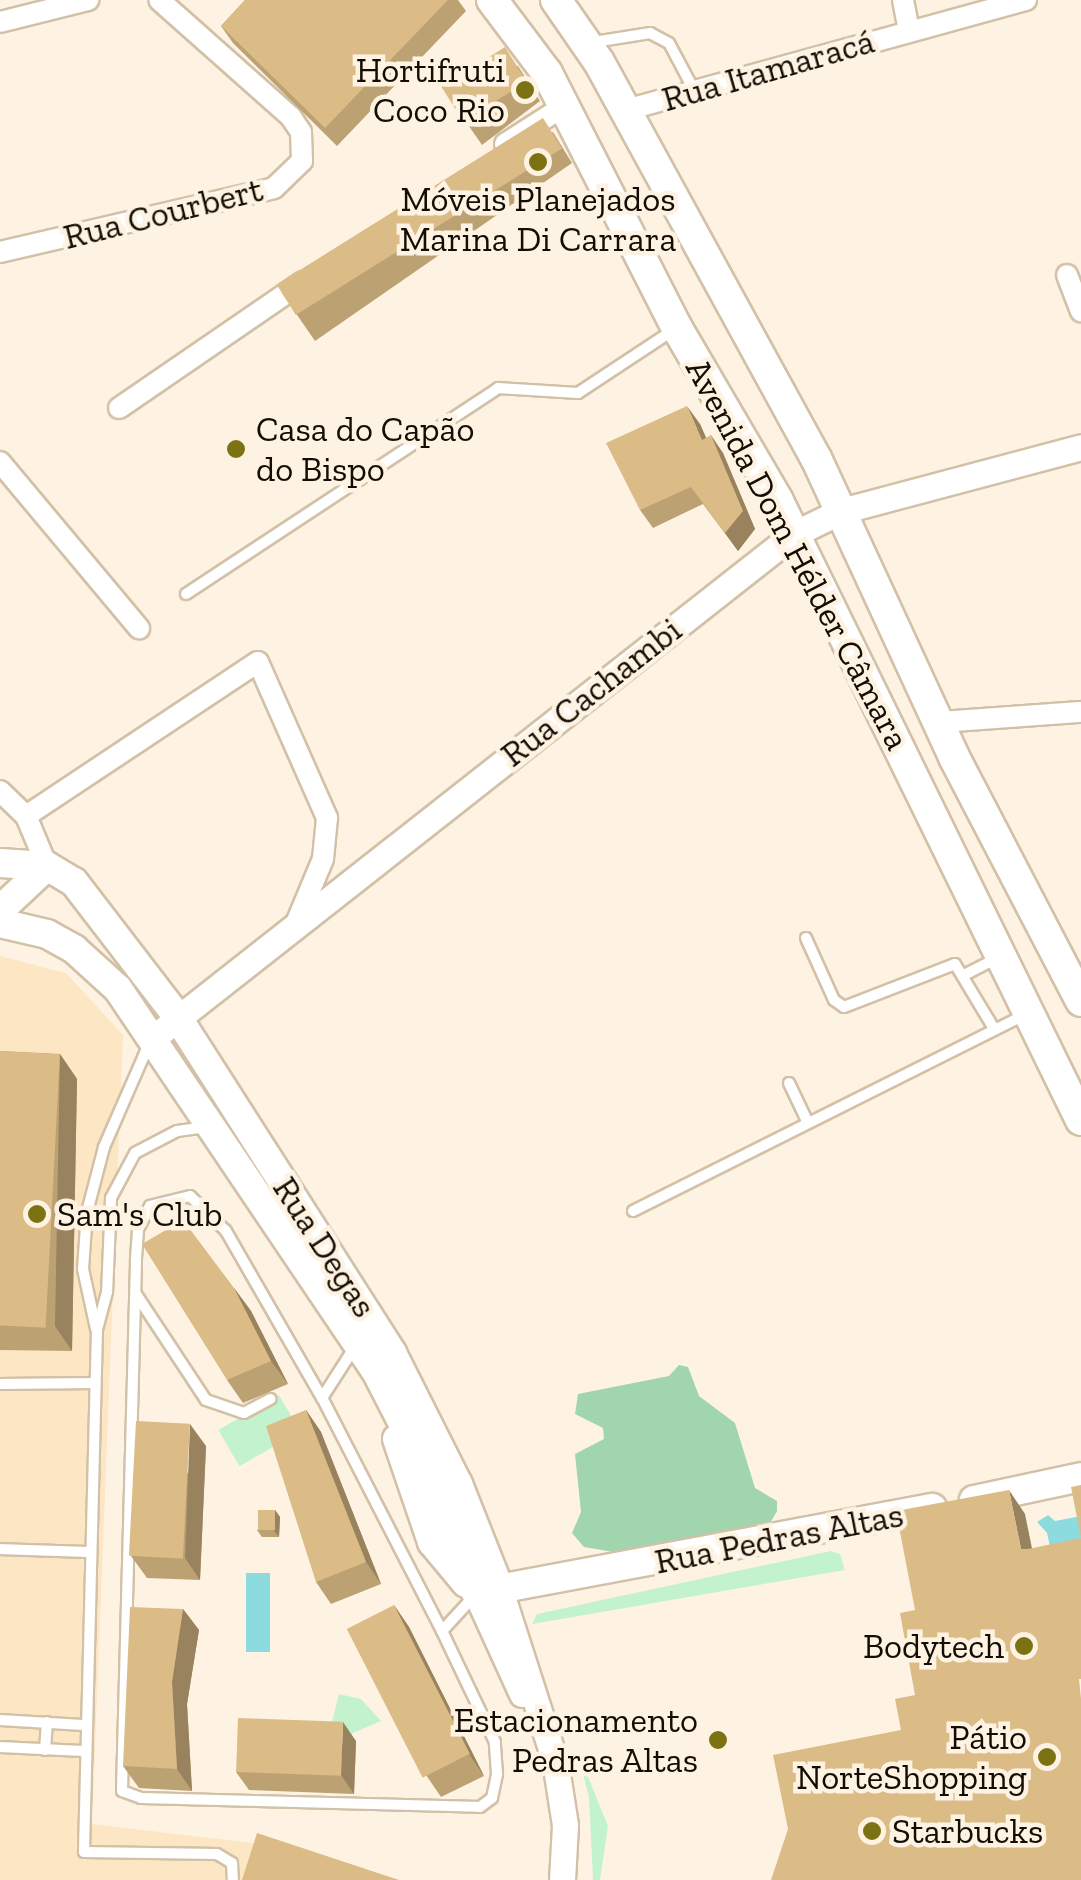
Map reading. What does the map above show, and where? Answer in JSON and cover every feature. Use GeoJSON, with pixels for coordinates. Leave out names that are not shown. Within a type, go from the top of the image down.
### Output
{"type":"FeatureCollection","features":[{"type":"Feature","properties":{"kind":"main road","name":"Avenida Dom Hélder Câmara"},"geometry":{"type":"LineString","coordinates":[[492,0],[529,44],[677,328],[794,534],[1081,1120]]}},
{"type":"Feature","properties":{"kind":"main road","name":"Avenida Dom Hélder Câmara"},"geometry":{"type":"LineString","coordinates":[[556,0],[588,43],[626,110],[841,511],[940,722],[1078,989]]}},
{"type":"Feature","properties":{"kind":"main road"},"geometry":{"type":"LineString","coordinates":[[878,702],[904,722],[940,722]]}},
{"type":"Feature","properties":{"kind":"main road"},"geometry":{"type":"LineString","coordinates":[[0,863],[46,866]]}},
{"type":"Feature","properties":{"kind":"main road"},"geometry":{"type":"LineString","coordinates":[[0,910],[46,866]]}},
{"type":"Feature","properties":{"kind":"main road","name":"Rua Degas"},"geometry":{"type":"LineString","coordinates":[[46,866],[90,898],[176,1015],[392,1354],[458,1484],[488,1592]]}},
{"type":"Feature","properties":{"kind":"main road","name":"Rua Degas"},"geometry":{"type":"LineString","coordinates":[[0,923],[46,934],[85,956],[152,1038],[376,1371],[432,1542],[488,1592]]}},
{"type":"Feature","properties":{"kind":"main road","name":"Rua Pedras Altas"},"geometry":{"type":"LineString","coordinates":[[488,1592],[1081,1477]]}},
{"type":"Feature","properties":{"kind":"street"},"geometry":{"type":"LineString","coordinates":[[0,22],[88,0]]}},
{"type":"Feature","properties":{"kind":"street","name":"Rua Courbert"},"geometry":{"type":"LineString","coordinates":[[0,252],[274,188],[302,161],[304,146],[291,117],[159,0]]}},
{"type":"Feature","properties":{"kind":"street"},"geometry":{"type":"LineString","coordinates":[[903,0],[909,30]]}},
{"type":"Feature","properties":{"kind":"street","name":"Rua Itamaracá"},"geometry":{"type":"LineString","coordinates":[[626,110],[1026,0]]}},
{"type":"Feature","properties":{"kind":"street"},"geometry":{"type":"LineString","coordinates":[[480,161],[564,106]]}},
{"type":"Feature","properties":{"kind":"street"},"geometry":{"type":"LineString","coordinates":[[119,408],[316,273]]}},
{"type":"Feature","properties":{"kind":"street"},"geometry":{"type":"LineString","coordinates":[[1068,275],[1081,310]]}},
{"type":"Feature","properties":{"kind":"street","name":"Rua Cachambi"},"geometry":{"type":"LineString","coordinates":[[152,1038],[176,1015],[794,534],[841,511],[1081,447]]}},
{"type":"Feature","properties":{"kind":"street"},"geometry":{"type":"LineString","coordinates":[[0,462],[139,628]]}},
{"type":"Feature","properties":{"kind":"street"},"geometry":{"type":"LineString","coordinates":[[26,816],[258,662],[329,834],[297,921]]}},
{"type":"Feature","properties":{"kind":"street"},"geometry":{"type":"LineString","coordinates":[[940,722],[1081,712]]}},
{"type":"Feature","properties":{"kind":"street"},"geometry":{"type":"LineString","coordinates":[[0,791],[26,816],[46,866]]}},
{"type":"Feature","properties":{"kind":"street","name":"Rua Degas"},"geometry":{"type":"LineString","coordinates":[[488,1592],[555,1761],[565,1825],[562,1880]]}},
{"type":"Feature","properties":{"kind":"lane"},"geometry":{"type":"LineString","coordinates":[[588,43],[650,33],[669,43],[695,91]]}},
{"type":"Feature","properties":{"kind":"lane"},"geometry":{"type":"LineString","coordinates":[[186,594],[498,388],[578,393],[677,328]]}},
{"type":"Feature","properties":{"kind":"lane"},"geometry":{"type":"LineString","coordinates":[[806,938],[834,1000],[844,1006],[948,964],[966,974],[993,1027]]}},
{"type":"Feature","properties":{"kind":"lane"},"geometry":{"type":"LineString","coordinates":[[966,974],[1004,956]]}},
{"type":"Feature","properties":{"kind":"lane"},"geometry":{"type":"LineString","coordinates":[[633,1211],[993,1027],[1028,1014]]}},
{"type":"Feature","properties":{"kind":"lane"},"geometry":{"type":"LineString","coordinates":[[96,1330],[83,1269],[87,1212],[104,1147],[152,1038]]}},
{"type":"Feature","properties":{"kind":"lane"},"geometry":{"type":"LineString","coordinates":[[790,1084],[808,1123]]}},
{"type":"Feature","properties":{"kind":"lane"},"geometry":{"type":"LineString","coordinates":[[212,1126],[164,1136],[123,1165],[111,1198],[107,1292],[96,1330],[83,1724],[84,1852],[217,1854],[232,1863],[232,1880]]}},
{"type":"Feature","properties":{"kind":"lane"},"geometry":{"type":"LineString","coordinates":[[190,1196],[226,1231],[322,1398],[442,1630],[495,1742],[498,1774],[492,1798],[480,1807],[141,1798],[122,1791],[135,1293],[143,1214],[158,1201],[190,1196]]}},
{"type":"Feature","properties":{"kind":"lane"},"geometry":{"type":"LineString","coordinates":[[135,1293],[206,1400],[244,1413],[270,1399]]}},
{"type":"Feature","properties":{"kind":"lane"},"geometry":{"type":"LineString","coordinates":[[322,1398],[357,1344]]}},
{"type":"Feature","properties":{"kind":"lane"},"geometry":{"type":"LineString","coordinates":[[0,1384],[94,1383]]}},
{"type":"Feature","properties":{"kind":"lane"},"geometry":{"type":"LineString","coordinates":[[0,1549],[90,1552]]}},
{"type":"Feature","properties":{"kind":"lane"},"geometry":{"type":"LineString","coordinates":[[442,1630],[488,1592]]}},
{"type":"Feature","properties":{"kind":"lane"},"geometry":{"type":"LineString","coordinates":[[0,1720],[83,1724]]}},
{"type":"Feature","properties":{"kind":"lane"},"geometry":{"type":"LineString","coordinates":[[45,1750],[46,1722]]}},
{"type":"Feature","properties":{"kind":"lane"},"geometry":{"type":"LineString","coordinates":[[0,1747],[83,1751]]}},
{"type":"Feature","properties":{"kind":"shaded area"},"geometry":{"type":"Polygon","coordinates":[[[0,956],[66,973],[123,1035],[92,1824],[286,1847],[392,1880],[0,1880],[0,956]]]}},
{"type":"Feature","properties":{"kind":"green space"},"geometry":{"type":"Polygon","coordinates":[[[679,1365],[688,1367],[699,1396],[735,1423],[755,1488],[777,1501],[777,1511],[769,1525],[715,1534],[704,1544],[625,1554],[584,1547],[572,1533],[581,1512],[575,1454],[604,1439],[603,1428],[575,1414],[578,1394],[669,1376],[679,1365]]]}},
{"type":"Feature","properties":{"kind":"green space"},"geometry":{"type":"Polygon","coordinates":[[[279,1395],[300,1431],[239,1466],[218,1430],[279,1395]]]}},
{"type":"Feature","properties":{"kind":"green space"},"geometry":{"type":"Polygon","coordinates":[[[831,1551],[840,1554],[845,1570],[532,1624],[537,1614],[831,1551]]]}},
{"type":"Feature","properties":{"kind":"green space"},"geometry":{"type":"Polygon","coordinates":[[[339,1694],[361,1699],[381,1721],[346,1736],[332,1722],[339,1694]]]}},
{"type":"Feature","properties":{"kind":"green space"},"geometry":{"type":"Polygon","coordinates":[[[577,1750],[608,1826],[600,1880],[593,1880],[589,1797],[577,1750]]]}},
{"type":"Feature","properties":{"kind":"water"},"geometry":{"type":"Polygon","coordinates":[[[1048,1515],[1055,1521],[1081,1516],[1081,1555],[1053,1561],[1047,1533],[1037,1522],[1048,1515]]]}},
{"type":"Feature","properties":{"kind":"water"},"geometry":{"type":"Polygon","coordinates":[[[246,1573],[270,1573],[270,1652],[246,1652],[246,1573]]]}},
{"type":"Feature","properties":{"kind":"building"},"geometry":{"type":"Polygon","coordinates":[[[245,0],[448,0],[325,128],[221,26],[245,0]]]}},
{"type":"Feature","properties":{"kind":"building"},"geometry":{"type":"Polygon","coordinates":[[[505,47],[527,82],[463,122],[441,87],[505,47]]]}},
{"type":"Feature","properties":{"kind":"building"},"geometry":{"type":"Polygon","coordinates":[[[543,118],[562,149],[296,315],[277,284],[543,118]]]}},
{"type":"Feature","properties":{"kind":"building"},"geometry":{"type":"Polygon","coordinates":[[[687,406],[702,440],[711,435],[743,511],[725,533],[691,487],[640,510],[606,443],[687,406]]]}},
{"type":"Feature","properties":{"kind":"building","name":"Sam's Club"},"geometry":{"type":"Polygon","coordinates":[[[0,1051],[60,1054],[46,1328],[0,1325],[0,1051]]]}},
{"type":"Feature","properties":{"kind":"building"},"geometry":{"type":"Polygon","coordinates":[[[183,1220],[234,1288],[271,1361],[227,1380],[142,1244],[183,1220]]]}},
{"type":"Feature","properties":{"kind":"building"},"geometry":{"type":"Polygon","coordinates":[[[306,1410],[366,1562],[316,1582],[266,1426],[306,1410]]]}},
{"type":"Feature","properties":{"kind":"building"},"geometry":{"type":"Polygon","coordinates":[[[136,1421],[190,1424],[183,1559],[129,1556],[136,1421]]]}},
{"type":"Feature","properties":{"kind":"building"},"geometry":{"type":"Polygon","coordinates":[[[1081,1485],[1081,1538],[1071,1487],[1081,1485]]]}},
{"type":"Feature","properties":{"kind":"building"},"geometry":{"type":"Polygon","coordinates":[[[1009,1490],[1021,1549],[1081,1538],[1081,1880],[771,1880],[788,1829],[773,1755],[901,1730],[895,1699],[915,1695],[900,1613],[915,1610],[896,1511],[1009,1490]]]}},
{"type":"Feature","properties":{"kind":"building"},"geometry":{"type":"Polygon","coordinates":[[[258,1510],[275,1510],[275,1530],[258,1530],[258,1510]]]}},
{"type":"Feature","properties":{"kind":"building"},"geometry":{"type":"Polygon","coordinates":[[[394,1605],[470,1754],[423,1778],[347,1629],[394,1605]]]}},
{"type":"Feature","properties":{"kind":"building"},"geometry":{"type":"Polygon","coordinates":[[[130,1607],[183,1609],[172,1682],[177,1769],[123,1766],[130,1607]]]}},
{"type":"Feature","properties":{"kind":"building"},"geometry":{"type":"Polygon","coordinates":[[[238,1718],[343,1722],[341,1776],[236,1772],[238,1718]]]}},
{"type":"Feature","properties":{"kind":"building"},"geometry":{"type":"Polygon","coordinates":[[[257,1833],[399,1880],[242,1880],[257,1833]]]}},
{"type":"Feature","properties":{"kind":"place","name":"Hortifruti Coco Rio"},"geometry":{"type":"Point","coordinates":[525,90]}},
{"type":"Feature","properties":{"kind":"place","name":"Móveis Planejados Marina Di Carrara"},"geometry":{"type":"Point","coordinates":[538,162]}},
{"type":"Feature","properties":{"kind":"place","name":"Casa do Capão do Bispo"},"geometry":{"type":"Point","coordinates":[236,449]}},
{"type":"Feature","properties":{"kind":"place","name":"Sam's Club"},"geometry":{"type":"Point","coordinates":[37,1214]}},
{"type":"Feature","properties":{"kind":"place","name":"Bodytech"},"geometry":{"type":"Point","coordinates":[1024,1646]}},
{"type":"Feature","properties":{"kind":"place","name":"Estacionamento Pedras Altas"},"geometry":{"type":"Point","coordinates":[718,1740]}},
{"type":"Feature","properties":{"kind":"place","name":"Pátio NorteShopping"},"geometry":{"type":"Point","coordinates":[1047,1757]}},
{"type":"Feature","properties":{"kind":"place","name":"Starbucks"},"geometry":{"type":"Point","coordinates":[872,1831]}}]}
